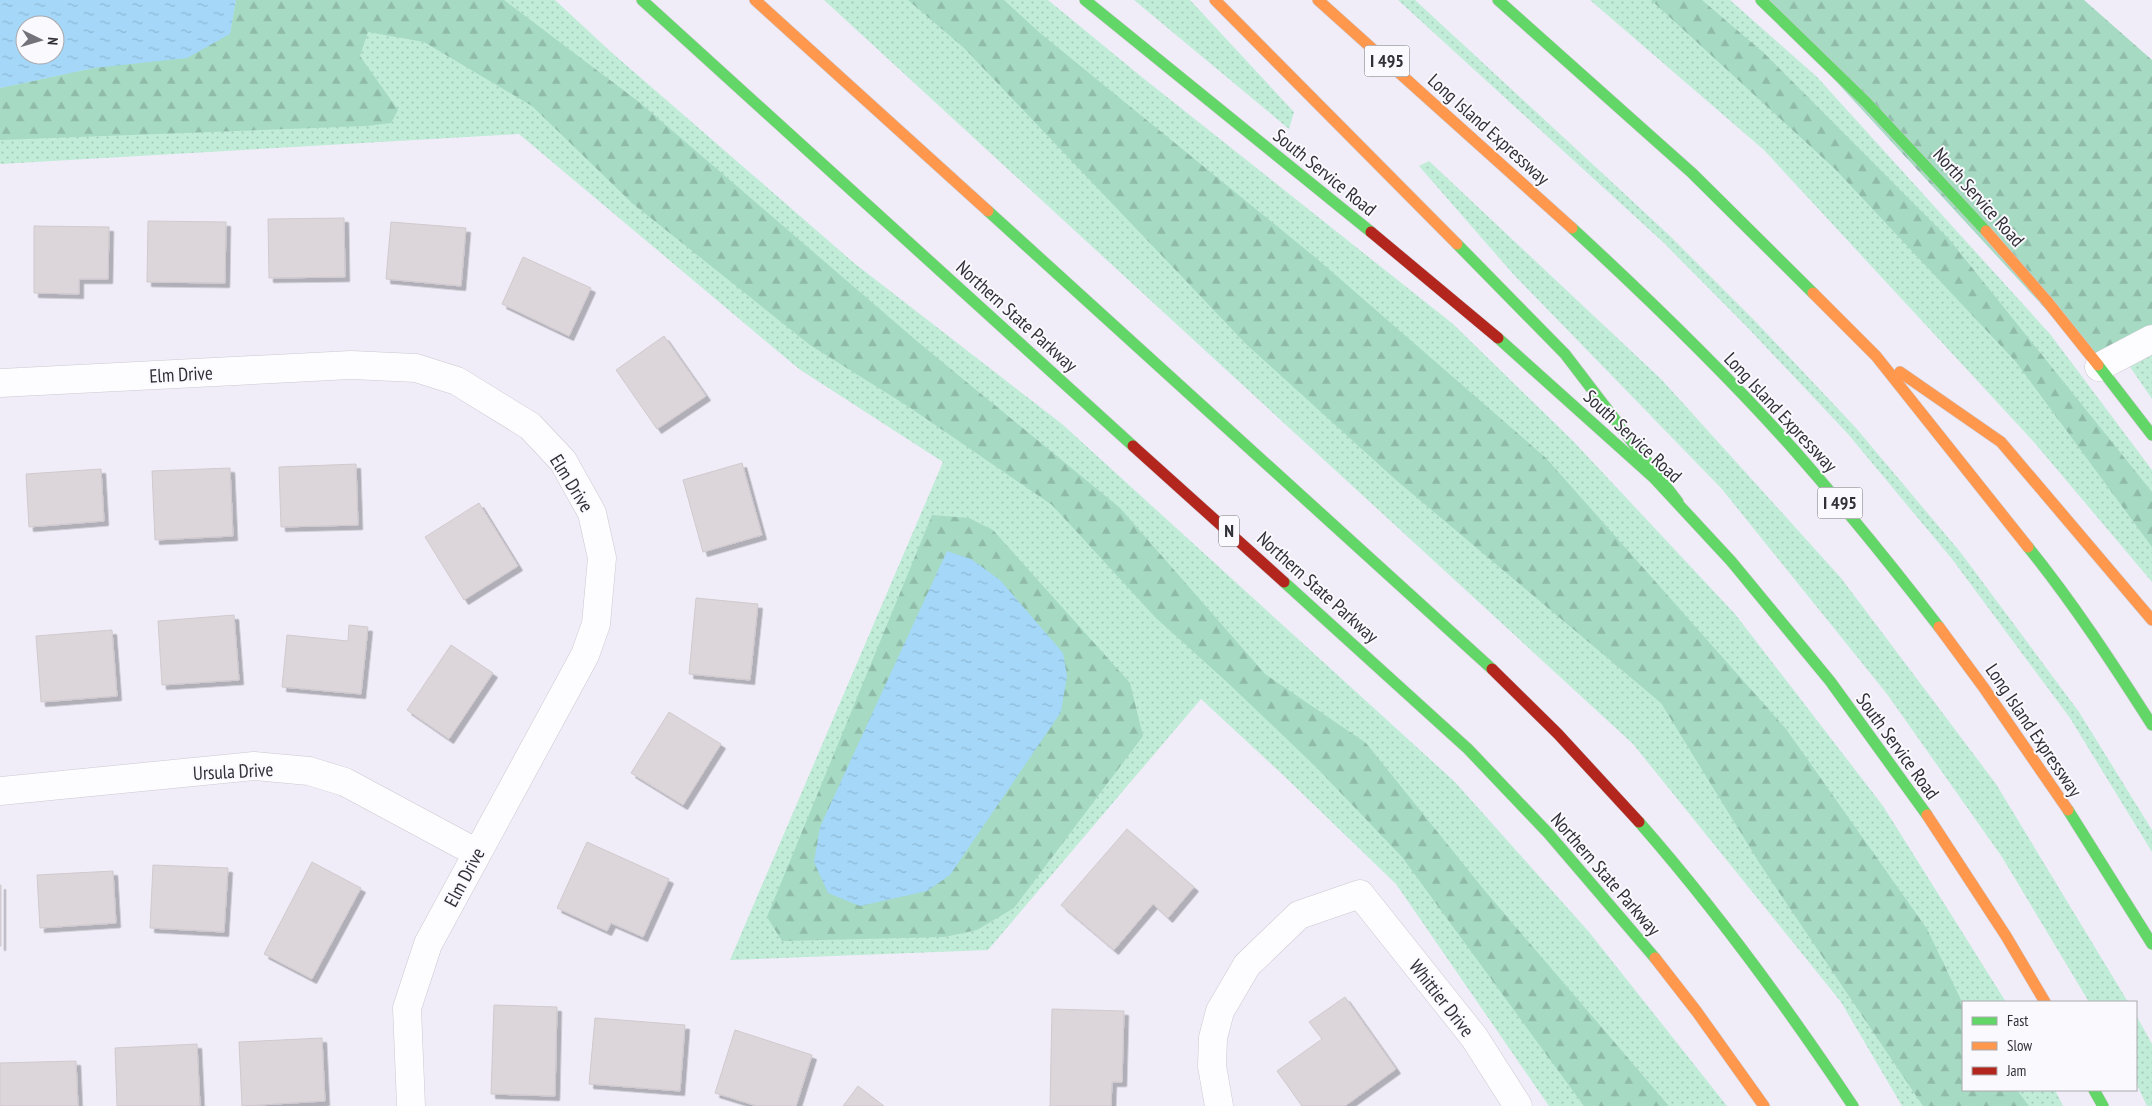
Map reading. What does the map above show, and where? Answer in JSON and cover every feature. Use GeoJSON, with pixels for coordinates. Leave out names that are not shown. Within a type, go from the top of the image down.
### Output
{"type":"FeatureCollection","features":[{"type":"Feature","properties":{"kind":"main road","name":"Northern State Parkway"},"geometry":{"type":"LineString","coordinates":[[642,0],[1468,749],[1557,841],[1637,935],[1714,1035],[1764,1106]]}},
{"type":"Feature","properties":{"kind":"main road"},"geometry":{"type":"LineString","coordinates":[[755,0],[1488,664],[1576,752],[1659,844],[1738,940],[1802,1027],[1853,1106]]}},
{"type":"Feature","properties":{"kind":"main road","name":"South Service Road"},"geometry":{"type":"LineString","coordinates":[[1085,0],[1451,297],[1543,376],[1678,502],[1771,609],[1870,736],[1974,887],[2044,1001]]}},
{"type":"Feature","properties":{"kind":"main road"},"geometry":{"type":"LineString","coordinates":[[1215,0],[1565,354],[1678,502]]}},
{"type":"Feature","properties":{"kind":"main road","name":"Long Island Expressway"},"geometry":{"type":"LineString","coordinates":[[1318,0],[1622,273],[1716,367],[1794,450],[1913,590],[1976,675],[2089,841],[2152,944]]}},
{"type":"Feature","properties":{"kind":"main road"},"geometry":{"type":"LineString","coordinates":[[1498,0],[1692,173],[1876,356],[2062,589],[2096,637],[2152,725]]}},
{"type":"Feature","properties":{"kind":"main road","name":"North Service Road"},"geometry":{"type":"LineString","coordinates":[[1761,0],[1864,99],[1948,188],[2032,282],[2152,435]]}},
{"type":"Feature","properties":{"kind":"main road"},"geometry":{"type":"LineString","coordinates":[[1876,356],[2001,442],[2152,620]]}},
{"type":"Feature","properties":{"kind":"main road"},"geometry":{"type":"LineString","coordinates":[[2095,1091],[2103,1106]]}},
{"type":"Feature","properties":{"kind":"street"},"geometry":{"type":"LineString","coordinates":[[2099,368],[2152,339]]}},
{"type":"Feature","properties":{"kind":"street","name":"Elm Drive"},"geometry":{"type":"LineString","coordinates":[[0,383],[352,365],[416,368],[457,381],[530,426],[563,461],[592,513],[602,558],[596,624],[585,655],[428,944],[407,1008],[411,1106]]}},
{"type":"Feature","properties":{"kind":"street","name":"Ursula Drive"},"geometry":{"type":"LineString","coordinates":[[0,791],[254,766],[309,771],[345,782],[476,853]]}},
{"type":"Feature","properties":{"kind":"street","name":"Whittier Drive"},"geometry":{"type":"LineString","coordinates":[[1219,1106],[1212,1066],[1213,1038],[1220,1011],[1247,965],[1299,914],[1360,894],[1474,1037],[1518,1106]]}},
{"type":"Feature","properties":{"kind":"green space"},"geometry":{"type":"Polygon","coordinates":[[[0,0],[555,0],[611,52],[854,263],[1062,424],[1455,782],[1589,932],[1727,1106],[1549,1106],[1396,884],[1201,699],[988,950],[730,960],[943,462],[799,369],[519,134],[0,164],[0,0]]]}},
{"type":"Feature","properties":{"kind":"green space"},"geometry":{"type":"Polygon","coordinates":[[[236,0],[504,0],[639,102],[918,342],[1120,508],[1265,674],[1366,743],[1485,891],[1669,1106],[1584,1106],[1402,857],[1316,767],[1228,683],[1156,618],[1052,505],[909,407],[810,345],[632,203],[532,106],[424,42],[368,32],[360,56],[398,110],[391,123],[367,126],[0,140],[0,88],[94,68],[230,34],[236,0]]]}},
{"type":"Feature","properties":{"kind":"green space"},"geometry":{"type":"Polygon","coordinates":[[[824,0],[1048,0],[1143,78],[1453,324],[1574,442],[1735,614],[1883,806],[2005,1001],[1962,1001],[1962,1091],[2056,1091],[2063,1106],[1902,1106],[1841,1002],[1633,744],[824,0]]]}},
{"type":"Feature","properties":{"kind":"green space"},"geometry":{"type":"Polygon","coordinates":[[[908,0],[1004,0],[1040,33],[1316,258],[1546,458],[1786,729],[1927,929],[1962,1002],[1962,1091],[2018,1091],[2029,1106],[1923,1106],[1760,864],[1661,703],[1396,480],[1246,344],[964,48],[908,0]]]}},
{"type":"Feature","properties":{"kind":"green space"},"geometry":{"type":"Polygon","coordinates":[[[1134,0],[1190,0],[1294,112],[1289,129],[1134,0]]]}},
{"type":"Feature","properties":{"kind":"green space"},"geometry":{"type":"Polygon","coordinates":[[[1398,0],[1415,0],[1669,235],[1755,321],[1856,428],[1961,553],[2079,712],[2152,830],[2152,852],[2070,718],[1952,559],[1848,434],[1749,329],[1664,243],[1398,0]]]}},
{"type":"Feature","properties":{"kind":"green space"},"geometry":{"type":"Polygon","coordinates":[[[1590,0],[1730,0],[1817,77],[2050,334],[2152,470],[2152,582],[2033,441],[1764,150],[1590,0]]]}},
{"type":"Feature","properties":{"kind":"green space"},"geometry":{"type":"Polygon","coordinates":[[[1651,0],[1702,0],[1765,54],[1949,239],[2152,492],[2152,547],[2016,362],[1835,169],[1651,0]]]}},
{"type":"Feature","properties":{"kind":"green space"},"geometry":{"type":"Polygon","coordinates":[[[1761,0],[2084,0],[2152,60],[2152,339],[2099,367],[1761,0]]]}},
{"type":"Feature","properties":{"kind":"green space"},"geometry":{"type":"Polygon","coordinates":[[[1429,161],[1662,380],[1841,578],[1996,784],[2127,1001],[2088,1001],[2002,857],[1887,694],[1721,488],[1514,275],[1419,166],[1429,161]]]}},
{"type":"Feature","properties":{"kind":"green space"},"geometry":{"type":"Polygon","coordinates":[[[2152,351],[2152,399],[2128,364],[2152,351]]]}},
{"type":"Feature","properties":{"kind":"green space"},"geometry":{"type":"Polygon","coordinates":[[[932,515],[969,518],[993,530],[1130,683],[1143,736],[1014,908],[977,930],[945,937],[782,941],[767,917],[932,515]]]}},
{"type":"Feature","properties":{"kind":"green space"},"geometry":{"type":"Polygon","coordinates":[[[2137,1017],[2152,1044],[2152,1106],[2147,1106],[2137,1085],[2137,1017]]]}},
{"type":"Feature","properties":{"kind":"water"},"geometry":{"type":"Polygon","coordinates":[[[0,0],[236,0],[230,34],[187,58],[94,68],[0,88],[0,0]]]}},
{"type":"Feature","properties":{"kind":"water"},"geometry":{"type":"Polygon","coordinates":[[[947,551],[971,559],[1000,580],[1063,653],[1067,676],[1061,712],[950,875],[927,891],[860,906],[828,893],[814,862],[820,827],[947,551]]]}},
{"type":"Feature","properties":{"kind":"building"},"geometry":{"type":"Polygon","coordinates":[[[344,218],[345,277],[269,278],[268,219],[344,218]]]}},
{"type":"Feature","properties":{"kind":"building"},"geometry":{"type":"Polygon","coordinates":[[[148,221],[226,222],[225,283],[147,282],[148,221]]]}},
{"type":"Feature","properties":{"kind":"building"},"geometry":{"type":"Polygon","coordinates":[[[391,222],[466,228],[461,286],[386,279],[391,222]]]}},
{"type":"Feature","properties":{"kind":"building"},"geometry":{"type":"Polygon","coordinates":[[[34,226],[109,227],[108,279],[79,279],[79,294],[34,293],[34,226]]]}},
{"type":"Feature","properties":{"kind":"building"},"geometry":{"type":"Polygon","coordinates":[[[523,257],[591,288],[569,336],[502,304],[523,257]]]}},
{"type":"Feature","properties":{"kind":"building"},"geometry":{"type":"Polygon","coordinates":[[[664,336],[706,396],[657,429],[616,370],[664,336]]]}},
{"type":"Feature","properties":{"kind":"building"},"geometry":{"type":"Polygon","coordinates":[[[742,463],[762,535],[703,552],[683,480],[742,463]]]}},
{"type":"Feature","properties":{"kind":"building"},"geometry":{"type":"Polygon","coordinates":[[[356,464],[358,525],[281,527],[279,467],[356,464]]]}},
{"type":"Feature","properties":{"kind":"building"},"geometry":{"type":"Polygon","coordinates":[[[230,468],[233,536],[155,540],[152,471],[230,468]]]}},
{"type":"Feature","properties":{"kind":"building"},"geometry":{"type":"Polygon","coordinates":[[[101,469],[104,521],[29,527],[26,474],[101,469]]]}},
{"type":"Feature","properties":{"kind":"building"},"geometry":{"type":"Polygon","coordinates":[[[479,503],[518,566],[464,600],[425,537],[479,503]]]}},
{"type":"Feature","properties":{"kind":"building"},"geometry":{"type":"Polygon","coordinates":[[[696,598],[758,604],[750,680],[689,674],[696,598]]]}},
{"type":"Feature","properties":{"kind":"building"},"geometry":{"type":"Polygon","coordinates":[[[234,615],[239,680],[162,685],[158,621],[234,615]]]}},
{"type":"Feature","properties":{"kind":"building"},"geometry":{"type":"Polygon","coordinates":[[[349,625],[368,627],[361,694],[282,687],[287,635],[348,641],[349,625]]]}},
{"type":"Feature","properties":{"kind":"building"},"geometry":{"type":"Polygon","coordinates":[[[112,630],[117,696],[41,702],[36,636],[112,630]]]}},
{"type":"Feature","properties":{"kind":"building"},"geometry":{"type":"Polygon","coordinates":[[[451,645],[493,673],[449,739],[407,710],[451,645]]]}},
{"type":"Feature","properties":{"kind":"building"},"geometry":{"type":"Polygon","coordinates":[[[669,712],[721,744],[683,805],[631,773],[669,712]]]}},
{"type":"Feature","properties":{"kind":"building"},"geometry":{"type":"Polygon","coordinates":[[[1127,829],[1194,887],[1168,918],[1153,904],[1114,950],[1061,905],[1127,829]]]}},
{"type":"Feature","properties":{"kind":"building"},"geometry":{"type":"Polygon","coordinates":[[[587,842],[669,879],[643,937],[611,923],[607,931],[557,908],[587,842]]]}},
{"type":"Feature","properties":{"kind":"building"},"geometry":{"type":"Polygon","coordinates":[[[312,862],[361,888],[312,979],[264,954],[312,862]]]}},
{"type":"Feature","properties":{"kind":"building"},"geometry":{"type":"Polygon","coordinates":[[[153,865],[228,868],[224,932],[150,928],[153,865]]]}},
{"type":"Feature","properties":{"kind":"building"},"geometry":{"type":"Polygon","coordinates":[[[113,871],[116,923],[40,928],[37,875],[113,871]]]}},
{"type":"Feature","properties":{"kind":"building"},"geometry":{"type":"Polygon","coordinates":[[[1,885],[1,946],[0,946],[1,885]]]}},
{"type":"Feature","properties":{"kind":"building"},"geometry":{"type":"Polygon","coordinates":[[[1345,997],[1396,1069],[1345,1106],[1302,1106],[1277,1071],[1322,1039],[1309,1022],[1345,997]]]}},
{"type":"Feature","properties":{"kind":"building"},"geometry":{"type":"Polygon","coordinates":[[[494,1005],[557,1007],[555,1096],[491,1094],[494,1005]]]}},
{"type":"Feature","properties":{"kind":"building"},"geometry":{"type":"Polygon","coordinates":[[[1052,1009],[1124,1011],[1122,1082],[1112,1082],[1111,1106],[1050,1106],[1052,1009]]]}},
{"type":"Feature","properties":{"kind":"building"},"geometry":{"type":"Polygon","coordinates":[[[595,1018],[685,1025],[680,1091],[589,1084],[595,1018]]]}},
{"type":"Feature","properties":{"kind":"building"},"geometry":{"type":"Polygon","coordinates":[[[735,1030],[812,1055],[796,1106],[757,1106],[715,1093],[735,1030]]]}},
{"type":"Feature","properties":{"kind":"building"},"geometry":{"type":"Polygon","coordinates":[[[322,1038],[325,1101],[242,1106],[239,1042],[322,1038]]]}},
{"type":"Feature","properties":{"kind":"building"},"geometry":{"type":"Polygon","coordinates":[[[197,1044],[200,1106],[117,1106],[115,1048],[197,1044]]]}},
{"type":"Feature","properties":{"kind":"building"},"geometry":{"type":"Polygon","coordinates":[[[76,1061],[78,1106],[0,1106],[0,1063],[76,1061]]]}},
{"type":"Feature","properties":{"kind":"building"},"geometry":{"type":"Polygon","coordinates":[[[858,1086],[884,1106],[843,1106],[858,1086]]]}},
{"type":"Feature","properties":{"kind":"traffic: fast"},"geometry":{"type":"LineString","coordinates":[[642,0],[1133,446]]}},
{"type":"Feature","properties":{"kind":"traffic: fast"},"geometry":{"type":"LineString","coordinates":[[1085,0],[1371,232]]}},
{"type":"Feature","properties":{"kind":"traffic: fast"},"geometry":{"type":"LineString","coordinates":[[1498,0],[1692,173],[1813,293]]}},
{"type":"Feature","properties":{"kind":"traffic: fast"},"geometry":{"type":"LineString","coordinates":[[1761,0],[1866,102],[1986,231]]}},
{"type":"Feature","properties":{"kind":"traffic: fast"},"geometry":{"type":"LineString","coordinates":[[988,211],[1492,669]]}},
{"type":"Feature","properties":{"kind":"traffic: fast"},"geometry":{"type":"LineString","coordinates":[[1572,228],[1686,336],[1795,451],[1939,627]]}},
{"type":"Feature","properties":{"kind":"traffic: fast"},"geometry":{"type":"LineString","coordinates":[[1457,244],[1565,354],[1678,502]]}},
{"type":"Feature","properties":{"kind":"traffic: fast"},"geometry":{"type":"LineString","coordinates":[[1498,338],[1654,478],[1731,561],[1830,681],[1927,815]]}},
{"type":"Feature","properties":{"kind":"traffic: fast"},"geometry":{"type":"LineString","coordinates":[[2098,365],[2152,435]]}},
{"type":"Feature","properties":{"kind":"traffic: fast"},"geometry":{"type":"LineString","coordinates":[[2028,547],[2077,612],[2152,725]]}},
{"type":"Feature","properties":{"kind":"traffic: fast"},"geometry":{"type":"LineString","coordinates":[[1284,582],[1468,749],[1548,833],[1655,958]]}},
{"type":"Feature","properties":{"kind":"traffic: fast"},"geometry":{"type":"LineString","coordinates":[[2068,810],[2152,944]]}},
{"type":"Feature","properties":{"kind":"traffic: fast"},"geometry":{"type":"LineString","coordinates":[[1639,822],[1724,925],[1803,1033],[1853,1106]]}},
{"type":"Feature","properties":{"kind":"traffic: fast"},"geometry":{"type":"LineString","coordinates":[[2095,1091],[2103,1106]]}},
{"type":"Feature","properties":{"kind":"traffic: slow"},"geometry":{"type":"LineString","coordinates":[[755,0],[988,211]]}},
{"type":"Feature","properties":{"kind":"traffic: slow"},"geometry":{"type":"LineString","coordinates":[[1215,0],[1457,244]]}},
{"type":"Feature","properties":{"kind":"traffic: slow"},"geometry":{"type":"LineString","coordinates":[[1318,0],[1572,228]]}},
{"type":"Feature","properties":{"kind":"traffic: slow"},"geometry":{"type":"LineString","coordinates":[[1986,231],[2046,300],[2098,365]]}},
{"type":"Feature","properties":{"kind":"traffic: slow"},"geometry":{"type":"LineString","coordinates":[[1813,293],[1876,356],[2028,547]]}},
{"type":"Feature","properties":{"kind":"traffic: slow"},"geometry":{"type":"LineString","coordinates":[[1900,372],[2001,442],[2152,620]]}},
{"type":"Feature","properties":{"kind":"traffic: slow"},"geometry":{"type":"LineString","coordinates":[[1939,627],[1984,688],[2068,810]]}},
{"type":"Feature","properties":{"kind":"traffic: slow"},"geometry":{"type":"LineString","coordinates":[[1927,815],[2006,936],[2044,1001]]}},
{"type":"Feature","properties":{"kind":"traffic: slow"},"geometry":{"type":"LineString","coordinates":[[1655,958],[1697,1012],[1764,1106]]}},
{"type":"Feature","properties":{"kind":"traffic: jam"},"geometry":{"type":"LineString","coordinates":[[1371,232],[1498,338]]}},
{"type":"Feature","properties":{"kind":"traffic: jam"},"geometry":{"type":"LineString","coordinates":[[1133,446],[1284,582]]}},
{"type":"Feature","properties":{"kind":"traffic: jam"},"geometry":{"type":"LineString","coordinates":[[1492,669],[1558,734],[1639,822]]}}]}
